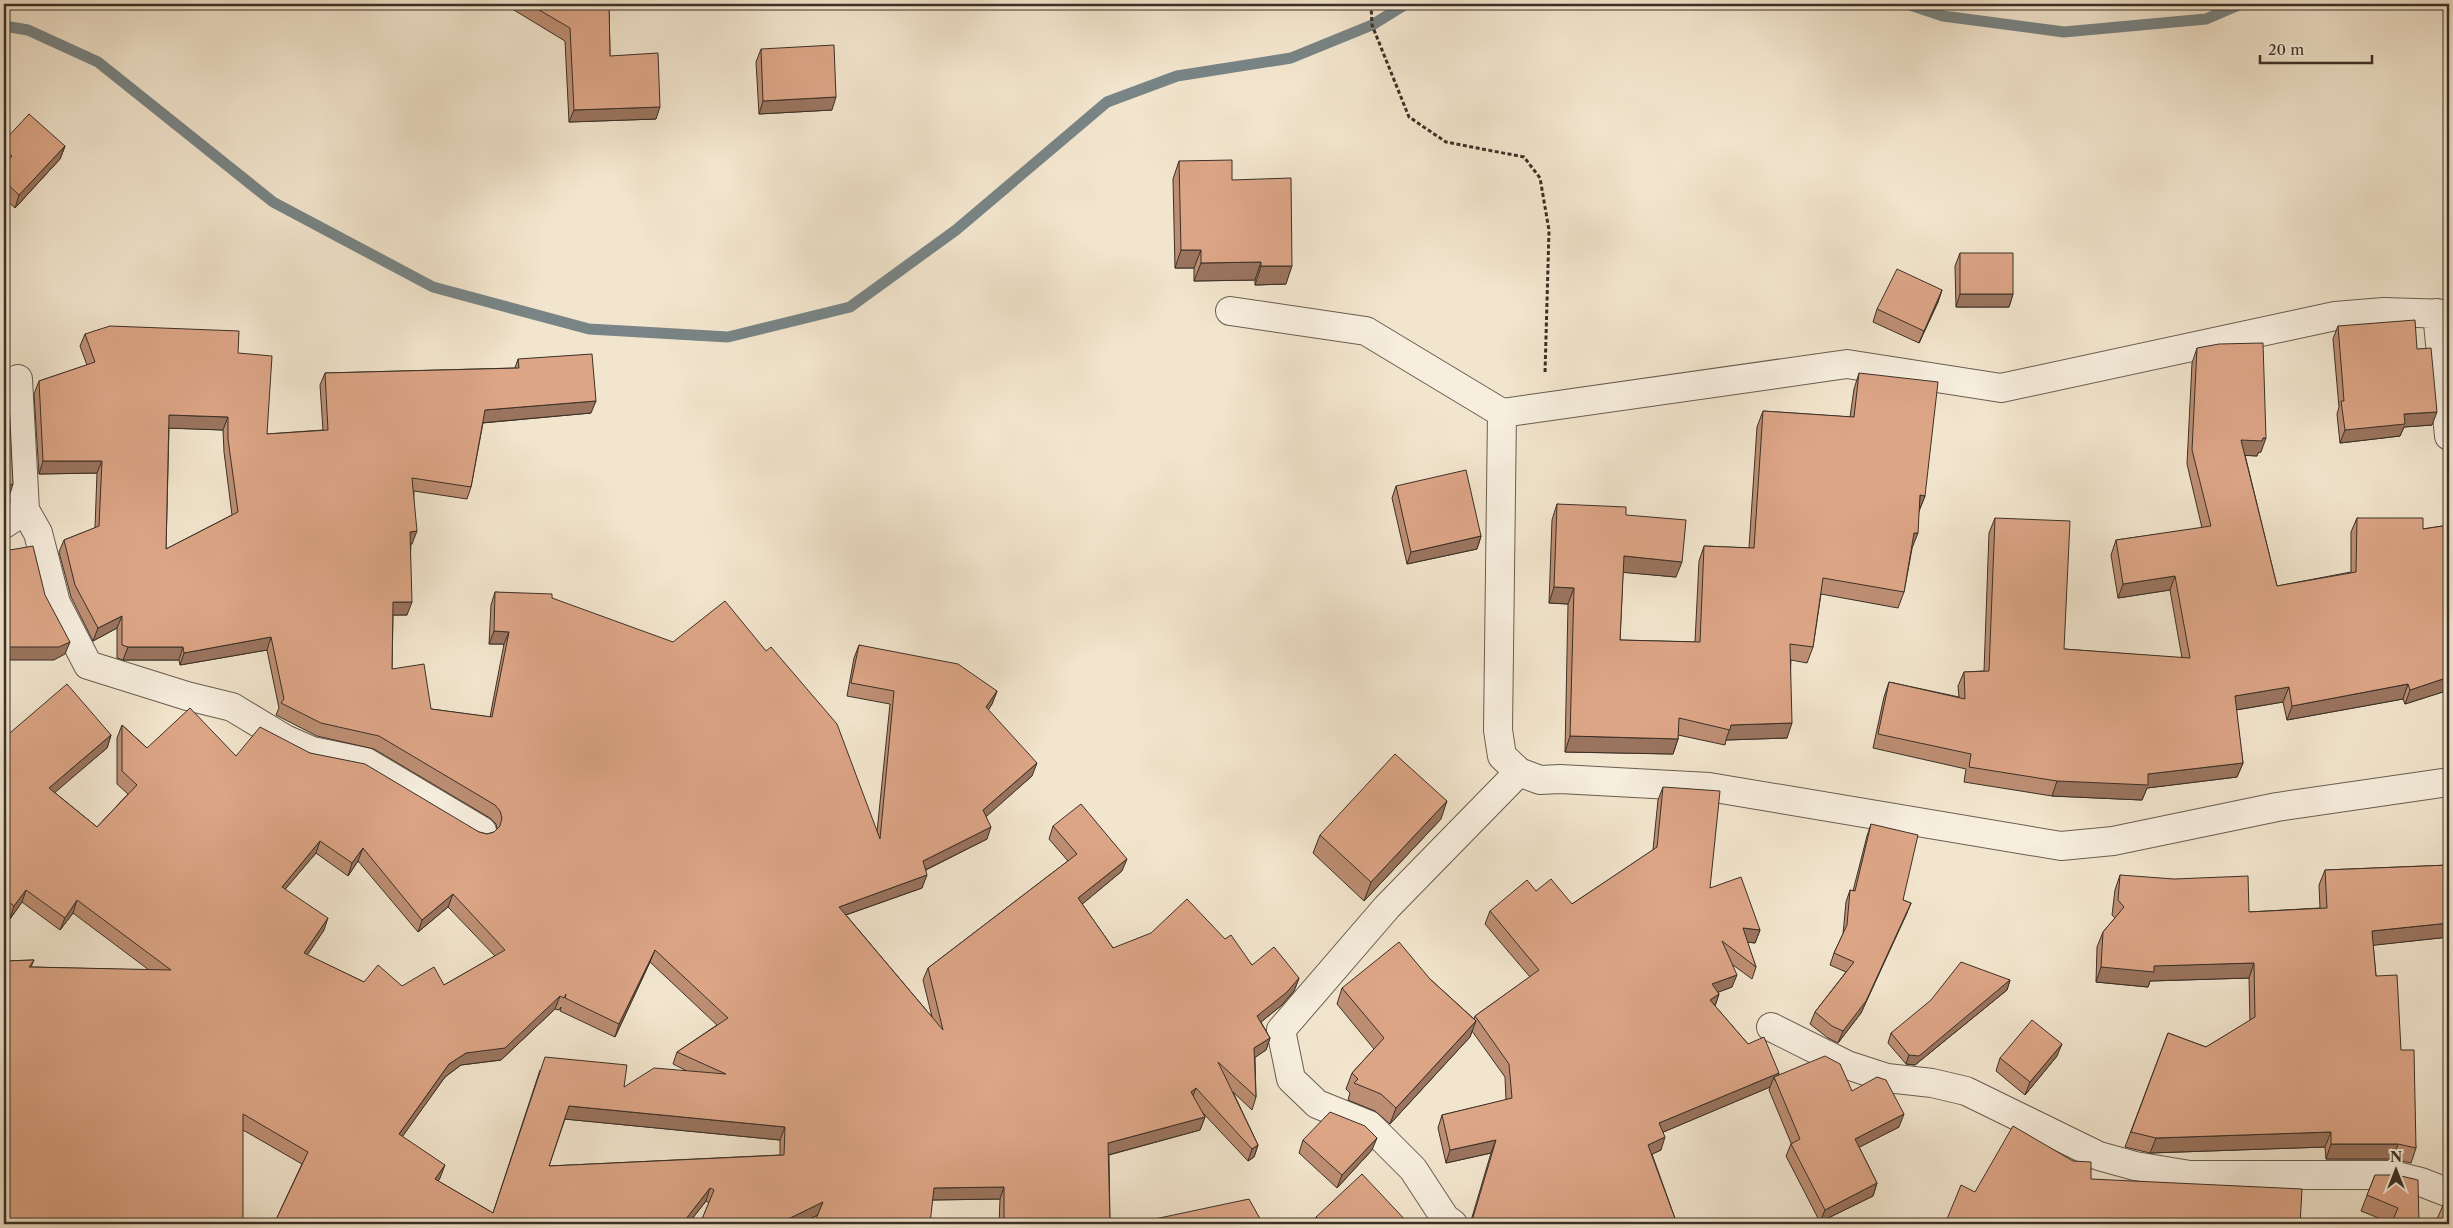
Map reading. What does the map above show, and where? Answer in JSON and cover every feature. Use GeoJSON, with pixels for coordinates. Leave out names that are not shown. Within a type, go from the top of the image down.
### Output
{"type":"FeatureCollection","features":[{"type":"Feature","properties":{"kind":"street"},"geometry":{"type":"LineString","coordinates":[[1230,311],[1366,331],[1502,413],[1847,364],[2000,388],[2335,316],[2384,312],[2443,313],[2449,436]]}},
{"type":"Feature","properties":{"kind":"street"},"geometry":{"type":"LineString","coordinates":[[18,379],[15,517],[38,533],[56,603],[88,665],[187,696],[232,707],[285,739],[312,751],[366,762],[482,831]]}},
{"type":"Feature","properties":{"kind":"street"},"geometry":{"type":"LineString","coordinates":[[1502,413],[1498,730],[1502,756],[1519,772],[1540,780],[1560,779],[1708,787],[2061,846],[2113,841],[2277,807],[2449,782]]}},
{"type":"Feature","properties":{"kind":"street"},"geometry":{"type":"LineString","coordinates":[[1453,1224],[1445,1218],[1413,1169],[1369,1125],[1317,1104],[1291,1079],[1281,1030],[1310,994],[1387,907],[1519,772]]}},
{"type":"Feature","properties":{"kind":"street"},"geometry":{"type":"LineString","coordinates":[[1771,1028],[1847,1065],[1887,1078],[1932,1083],[1966,1091],[2099,1156],[2135,1166],[2190,1175],[2393,1176],[2422,1182],[2449,1193]]}},
{"type":"Feature","properties":{"kind":"path"},"geometry":{"type":"LineString","coordinates":[[1372,4],[1372,25],[1409,117],[1446,142],[1524,157],[1540,178],[1548,230],[1544,407]]}},
{"type":"Feature","properties":{"kind":"building"},"geometry":{"type":"Polygon","coordinates":[[[529,4],[609,4],[610,56],[658,53],[660,107],[574,110],[570,28],[529,4]]]}},
{"type":"Feature","properties":{"kind":"building"},"geometry":{"type":"Polygon","coordinates":[[[834,45],[836,97],[763,101],[761,49],[834,45]]]}},
{"type":"Feature","properties":{"kind":"building"},"geometry":{"type":"Polygon","coordinates":[[[29,114],[65,146],[19,195],[4,181],[4,165],[12,156],[4,152],[4,141],[29,114]]]}},
{"type":"Feature","properties":{"kind":"building"},"geometry":{"type":"Polygon","coordinates":[[[1232,160],[1232,180],[1291,178],[1292,266],[1261,266],[1261,262],[1201,263],[1201,250],[1181,250],[1179,161],[1232,160]]]}},
{"type":"Feature","properties":{"kind":"building"},"geometry":{"type":"Polygon","coordinates":[[[1960,253],[2013,253],[2013,294],[1960,294],[1960,253]]]}},
{"type":"Feature","properties":{"kind":"building"},"geometry":{"type":"Polygon","coordinates":[[[1897,269],[1942,290],[1924,331],[1877,309],[1897,269]]]}},
{"type":"Feature","properties":{"kind":"building"},"geometry":{"type":"Polygon","coordinates":[[[4,317],[13,484],[4,486],[4,317]]]}},
{"type":"Feature","properties":{"kind":"building"},"geometry":{"type":"Polygon","coordinates":[[[2415,320],[2417,349],[2431,348],[2437,412],[2404,414],[2405,424],[2345,430],[2341,401],[2344,401],[2338,326],[2415,320]]]}},
{"type":"Feature","properties":{"kind":"building"},"geometry":{"type":"Polygon","coordinates":[[[110,326],[239,331],[238,353],[272,356],[267,434],[328,430],[325,373],[519,368],[518,359],[592,354],[596,401],[485,410],[471,487],[412,478],[417,531],[410,532],[412,602],[393,602],[392,669],[424,664],[431,709],[492,717],[509,632],[494,631],[495,592],[552,594],[552,598],[673,642],[725,601],[766,651],[771,647],[837,724],[880,839],[894,691],[851,683],[859,645],[958,664],[997,691],[986,707],[1037,763],[983,810],[991,827],[923,861],[927,875],[839,907],[943,1030],[928,968],[1077,854],[1053,826],[1081,804],[1127,859],[1078,898],[1113,948],[1151,933],[1187,899],[1225,939],[1231,935],[1252,965],[1274,947],[1299,978],[1287,992],[1257,1016],[1270,1038],[1254,1048],[1256,1097],[1218,1062],[1258,1145],[1252,1149],[1196,1088],[1191,1092],[1205,1117],[1108,1143],[1110,1224],[1004,1224],[1004,1187],[934,1188],[930,1224],[814,1224],[823,1202],[778,1224],[700,1224],[714,1190],[710,1188],[682,1224],[274,1224],[308,1152],[243,1114],[243,1224],[4,1224],[4,961],[34,960],[29,967],[171,970],[77,900],[65,918],[26,890],[14,906],[4,898],[4,738],[67,684],[111,735],[49,788],[97,827],[137,785],[122,771],[122,725],[147,748],[190,708],[236,756],[260,727],[310,753],[365,764],[479,832],[487,834],[494,832],[500,826],[502,818],[500,811],[495,805],[379,736],[321,723],[281,703],[284,699],[271,637],[184,653],[183,647],[128,647],[122,645],[122,616],[98,628],[75,585],[64,540],[99,526],[102,461],[43,461],[39,381],[95,362],[85,334],[110,326]],[[169,415],[166,549],[238,512],[228,439],[228,417],[169,415]],[[320,841],[282,887],[328,918],[304,953],[364,982],[378,965],[402,986],[434,967],[444,985],[505,950],[453,894],[422,920],[363,848],[352,863],[320,841]],[[655,950],[619,1024],[565,998],[566,994],[564,998],[560,996],[505,1048],[466,1053],[449,1064],[399,1134],[445,1165],[435,1179],[493,1213],[545,1057],[627,1065],[624,1087],[654,1068],[726,1074],[677,1052],[728,1018],[655,950]],[[569,1106],[549,1166],[784,1155],[785,1127],[569,1106]]]}},
{"type":"Feature","properties":{"kind":"building"},"geometry":{"type":"Polygon","coordinates":[[[2263,343],[2266,438],[2263,438],[2262,441],[2241,440],[2277,586],[2356,572],[2357,518],[2423,518],[2423,529],[2449,525],[2449,677],[2410,690],[2408,684],[2292,706],[2289,687],[2235,696],[2243,763],[2148,774],[2148,785],[2057,781],[1969,767],[1971,754],[1878,734],[1889,682],[1965,699],[1964,672],[1989,671],[1995,518],[2070,521],[2064,649],[2190,658],[2175,576],[2123,584],[2116,540],[2211,526],[2192,450],[2197,348],[2219,344],[2263,343]]]}},
{"type":"Feature","properties":{"kind":"building"},"geometry":{"type":"Polygon","coordinates":[[[1859,373],[1938,382],[1925,496],[1920,495],[1918,533],[1914,533],[1904,592],[1823,578],[1813,647],[1790,644],[1792,723],[1731,725],[1730,730],[1679,718],[1678,739],[1570,736],[1574,588],[1554,587],[1557,504],[1626,507],[1626,515],[1686,520],[1682,562],[1624,556],[1620,640],[1700,642],[1704,546],[1754,548],[1763,411],[1854,417],[1859,373]]]}},
{"type":"Feature","properties":{"kind":"building"},"geometry":{"type":"Polygon","coordinates":[[[1466,470],[1481,536],[1411,552],[1396,486],[1466,470]]]}},
{"type":"Feature","properties":{"kind":"building"},"geometry":{"type":"Polygon","coordinates":[[[33,546],[45,595],[70,642],[59,647],[4,647],[4,551],[33,546]]]}},
{"type":"Feature","properties":{"kind":"building"},"geometry":{"type":"Polygon","coordinates":[[[1395,754],[1447,801],[1371,882],[1320,835],[1395,754]]]}},
{"type":"Feature","properties":{"kind":"building"},"geometry":{"type":"Polygon","coordinates":[[[1663,787],[1720,791],[1710,888],[1741,877],[1760,930],[1743,928],[1756,967],[1722,941],[1737,975],[1712,984],[1719,994],[1710,1000],[1748,1044],[1764,1037],[1779,1073],[1659,1123],[1665,1137],[1648,1145],[1677,1224],[1471,1224],[1496,1140],[1450,1150],[1442,1115],[1512,1098],[1509,1064],[1475,1016],[1539,970],[1490,911],[1527,880],[1536,891],[1551,879],[1572,904],[1657,847],[1663,787]]]}},
{"type":"Feature","properties":{"kind":"building"},"geometry":{"type":"Polygon","coordinates":[[[1871,824],[1918,835],[1903,900],[1911,903],[1866,1001],[1843,1031],[1832,1026],[1815,1012],[1854,962],[1834,953],[1847,925],[1850,890],[1855,891],[1871,824]]]}},
{"type":"Feature","properties":{"kind":"building"},"geometry":{"type":"Polygon","coordinates":[[[2449,865],[2449,923],[2372,931],[2376,976],[2397,975],[2401,1050],[2414,1050],[2416,1148],[2398,1144],[2331,1144],[2331,1132],[2156,1138],[2131,1132],[2168,1033],[2206,1047],[2255,1017],[2254,963],[2154,966],[2154,972],[2101,967],[2103,932],[2124,907],[2118,900],[2120,875],[2174,879],[2248,876],[2249,912],[2327,908],[2325,870],[2449,865]]]}},
{"type":"Feature","properties":{"kind":"building"},"geometry":{"type":"Polygon","coordinates":[[[1399,942],[1430,979],[1476,1021],[1396,1108],[1381,1094],[1354,1083],[1358,1079],[1352,1073],[1384,1038],[1342,988],[1399,942]]]}},
{"type":"Feature","properties":{"kind":"building"},"geometry":{"type":"Polygon","coordinates":[[[1961,962],[2010,980],[1919,1056],[1909,1055],[1891,1033],[1931,1000],[1961,962]]]}},
{"type":"Feature","properties":{"kind":"building"},"geometry":{"type":"Polygon","coordinates":[[[2032,1020],[2062,1044],[2030,1082],[2000,1058],[2032,1020]]]}},
{"type":"Feature","properties":{"kind":"building"},"geometry":{"type":"Polygon","coordinates":[[[1825,1056],[1840,1064],[1852,1091],[1877,1077],[1886,1080],[1904,1114],[1855,1139],[1877,1183],[1825,1210],[1791,1144],[1800,1139],[1774,1077],[1825,1056]]]}},
{"type":"Feature","properties":{"kind":"building"},"geometry":{"type":"Polygon","coordinates":[[[1330,1112],[1365,1126],[1377,1138],[1342,1175],[1303,1140],[1330,1112]]]}},
{"type":"Feature","properties":{"kind":"building"},"geometry":{"type":"Polygon","coordinates":[[[2013,1126],[2073,1161],[2091,1162],[2091,1179],[2302,1189],[2300,1224],[1945,1224],[1961,1185],[1975,1192],[2013,1126]]]}},
{"type":"Feature","properties":{"kind":"building"},"geometry":{"type":"Polygon","coordinates":[[[1362,1174],[1409,1224],[1324,1224],[1316,1217],[1362,1174]]]}},
{"type":"Feature","properties":{"kind":"building"},"geometry":{"type":"Polygon","coordinates":[[[2375,1175],[2397,1175],[2418,1180],[2419,1224],[2391,1224],[2398,1208],[2367,1195],[2375,1175]]]}},
{"type":"Feature","properties":{"kind":"building"},"geometry":{"type":"Polygon","coordinates":[[[2449,1191],[2449,1224],[2435,1224],[2449,1191]]]}},
{"type":"Feature","properties":{"kind":"building"},"geometry":{"type":"Polygon","coordinates":[[[1249,1199],[1263,1224],[1131,1224],[1249,1199]]]}},
{"type":"Feature","properties":{"kind":"building"},"geometry":{"type":"Polygon","coordinates":[[[1913,1220],[1943,1224],[1913,1224],[1913,1220]]]}},
{"type":"Feature","properties":{"kind":"waterway"},"geometry":{"type":"LineString","coordinates":[[4,26],[28,30],[98,62],[273,202],[433,287],[589,329],[728,337],[850,307],[956,230],[1107,102],[1177,76],[1291,58],[1372,25],[1406,4]]}},
{"type":"Feature","properties":{"kind":"waterway"},"geometry":{"type":"LineString","coordinates":[[1907,4],[1943,16],[2064,32],[2206,19],[2241,4]]}}]}
